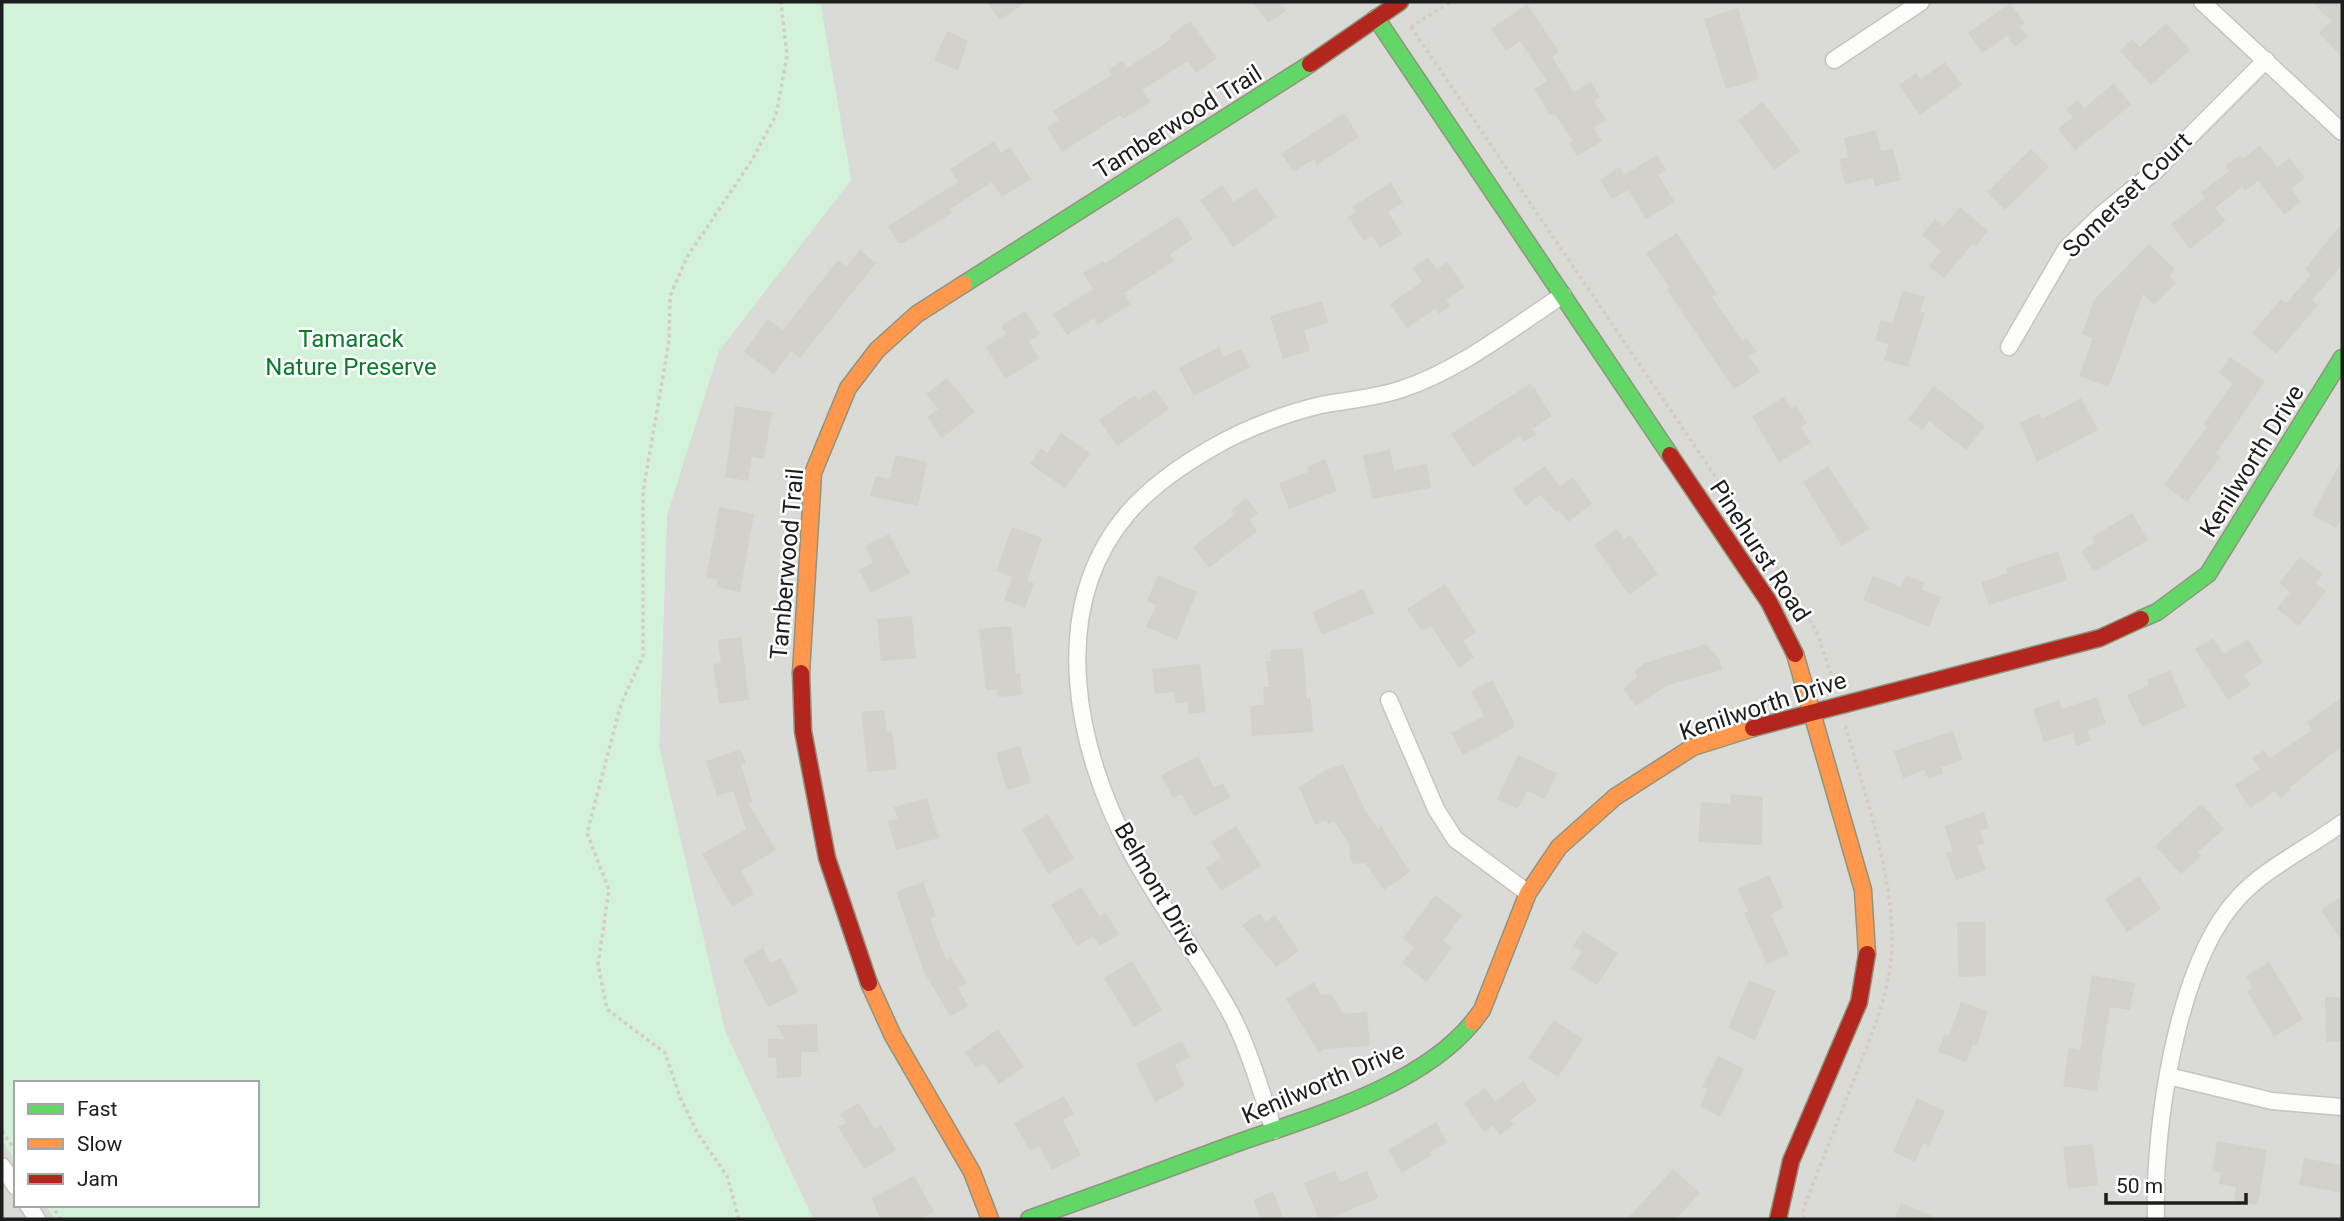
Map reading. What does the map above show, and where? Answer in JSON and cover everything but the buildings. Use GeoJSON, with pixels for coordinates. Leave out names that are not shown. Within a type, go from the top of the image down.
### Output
{"type":"FeatureCollection","features":[{"type":"Feature","properties":{"kind":"street","name":"Tamberwood Trail"},"geometry":{"type":"LineString","coordinates":[[990,1219],[972,1172],[893,1035],[870,986],[827,858],[803,731],[800,660],[813,473],[848,388],[877,350],[917,314],[1285,81],[1400,2]]}},
{"type":"Feature","properties":{"kind":"street"},"geometry":{"type":"LineString","coordinates":[[1834,60],[1921,2]]}},
{"type":"Feature","properties":{"kind":"street"},"geometry":{"type":"LineString","coordinates":[[2203,2],[2342,132]]}},
{"type":"Feature","properties":{"kind":"street","name":"Pinehurst Road"},"geometry":{"type":"LineString","coordinates":[[1376,18],[1777,615],[1796,653],[1863,890],[1868,949],[1858,1002],[1791,1161],[1778,1219]]}},
{"type":"Feature","properties":{"kind":"street","name":"Somerset Court"},"geometry":{"type":"LineString","coordinates":[[2009,347],[2066,249],[2102,214],[2154,172],[2266,60]]}},
{"type":"Feature","properties":{"kind":"street","name":"Belmont Drive"},"geometry":{"type":"LineString","coordinates":[[1274,1131],[1235,1022],[1130,850],[1092,764],[1079,707],[1077,652],[1084,606],[1099,559],[1137,504],[1164,478],[1218,444],[1317,406],[1399,391],[1440,375],[1563,295]]}},
{"type":"Feature","properties":{"kind":"street","name":"Kenilworth Drive"},"geometry":{"type":"LineString","coordinates":[[1029,1219],[1274,1131],[1402,1078],[1461,1036],[1482,1010],[1528,893],[1559,847],[1606,805],[1693,747],[1814,712],[2100,638],[2157,612],[2208,574],[2342,358]]}},
{"type":"Feature","properties":{"kind":"street"},"geometry":{"type":"LineString","coordinates":[[1389,700],[1436,809],[1455,839],[1528,893]]}},
{"type":"Feature","properties":{"kind":"street"},"geometry":{"type":"LineString","coordinates":[[2156,1219],[2155,1191],[2168,1076],[2197,963],[2221,921],[2248,890],[2342,823]]}},
{"type":"Feature","properties":{"kind":"street"},"geometry":{"type":"LineString","coordinates":[[2168,1076],[2272,1101],[2342,1107]]}},
{"type":"Feature","properties":{"kind":"street"},"geometry":{"type":"LineString","coordinates":[[2,1166],[14,1184]]}},
{"type":"Feature","properties":{"kind":"path"},"geometry":{"type":"LineString","coordinates":[[739,1219],[727,1176],[698,1134],[680,1097],[665,1053],[607,1009],[598,965],[609,890],[587,833],[621,704],[643,656],[643,492],[669,341],[670,296],[687,257],[752,160],[776,115],[787,56],[781,2]]}},
{"type":"Feature","properties":{"kind":"path"},"geometry":{"type":"LineString","coordinates":[[1450,2],[1410,27],[1801,603],[1818,635],[1835,688]]}},
{"type":"Feature","properties":{"kind":"path"},"geometry":{"type":"LineString","coordinates":[[2,1131],[14,1149]]}},
{"type":"Feature","properties":{"kind":"shaded area"},"geometry":{"type":"Polygon","coordinates":[[[820,2],[2342,2],[2342,1219],[813,1219],[725,1031],[659,747],[667,515],[718,351],[851,180],[820,2]]]}},
{"type":"Feature","properties":{"kind":"shaded area"},"geometry":{"type":"Polygon","coordinates":[[[2,1140],[14,1158],[14,1207],[47,1207],[55,1219],[2,1219],[2,1140]]]}},
{"type":"Feature","properties":{"kind":"green space","name":"Tamarack Nature Preserve"},"geometry":{"type":"Polygon","coordinates":[[[2,2],[820,2],[851,180],[719,351],[667,515],[659,747],[725,1031],[813,1219],[55,1219],[47,1207],[259,1207],[259,1081],[14,1081],[14,1158],[2,1140],[2,2]]]}},
{"type":"Feature","properties":{"kind":"traffic: fast"},"geometry":{"type":"LineString","coordinates":[[1376,18],[1670,455]]}},
{"type":"Feature","properties":{"kind":"traffic: fast"},"geometry":{"type":"LineString","coordinates":[[964,284],[1310,64]]}},
{"type":"Feature","properties":{"kind":"traffic: fast"},"geometry":{"type":"LineString","coordinates":[[2141,619],[2157,612],[2208,574],[2342,358]]}},
{"type":"Feature","properties":{"kind":"traffic: fast"},"geometry":{"type":"LineString","coordinates":[[1029,1219],[1360,1098],[1423,1066],[1473,1022]]}},
{"type":"Feature","properties":{"kind":"traffic: slow"},"geometry":{"type":"LineString","coordinates":[[801,673],[813,473],[848,388],[877,350],[917,314],[964,284]]}},
{"type":"Feature","properties":{"kind":"traffic: slow"},"geometry":{"type":"LineString","coordinates":[[1795,654],[1863,890],[1867,954]]}},
{"type":"Feature","properties":{"kind":"traffic: slow"},"geometry":{"type":"LineString","coordinates":[[1473,1022],[1482,1010],[1528,893],[1559,847],[1615,797],[1693,747],[1753,728]]}},
{"type":"Feature","properties":{"kind":"traffic: slow"},"geometry":{"type":"LineString","coordinates":[[869,983],[893,1036],[972,1172],[990,1219]]}},
{"type":"Feature","properties":{"kind":"traffic: jam"},"geometry":{"type":"LineString","coordinates":[[1310,64],[1400,2]]}},
{"type":"Feature","properties":{"kind":"traffic: jam"},"geometry":{"type":"LineString","coordinates":[[1670,455],[1769,602],[1795,654]]}},
{"type":"Feature","properties":{"kind":"traffic: jam"},"geometry":{"type":"LineString","coordinates":[[1753,728],[2100,638],[2141,619]]}},
{"type":"Feature","properties":{"kind":"traffic: jam"},"geometry":{"type":"LineString","coordinates":[[801,673],[803,731],[827,858],[869,983]]}},
{"type":"Feature","properties":{"kind":"traffic: jam"},"geometry":{"type":"LineString","coordinates":[[1778,1219],[1791,1161],[1859,1002],[1867,954]]}}]}
